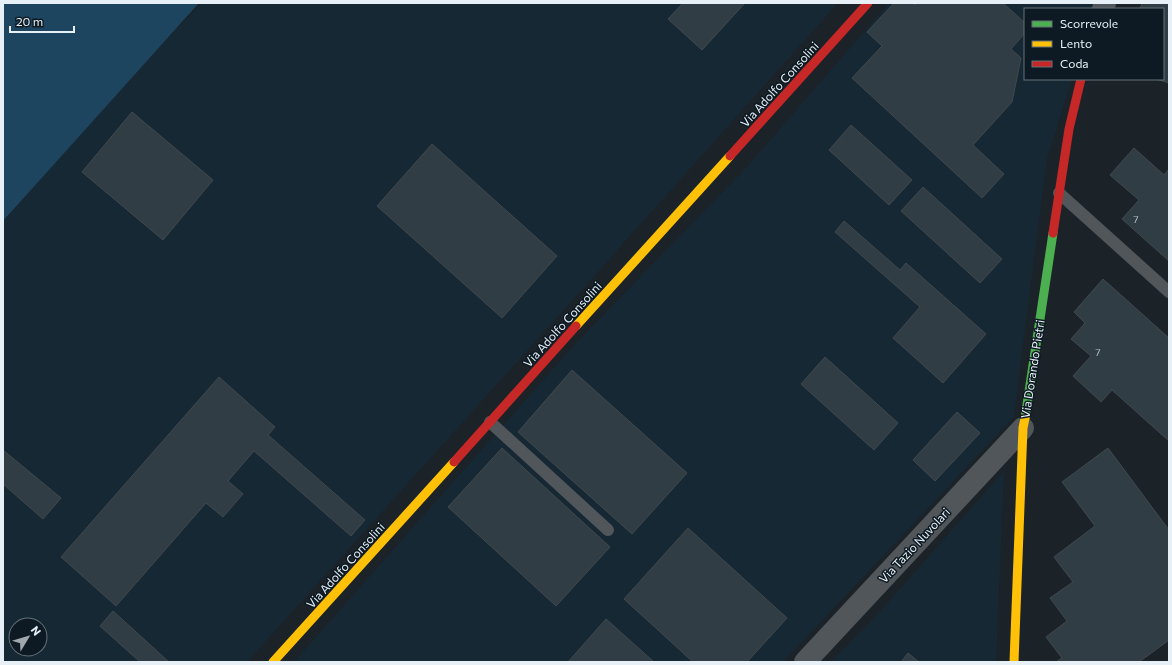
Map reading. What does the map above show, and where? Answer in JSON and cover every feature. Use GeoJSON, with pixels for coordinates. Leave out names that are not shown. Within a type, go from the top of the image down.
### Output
{"type":"FeatureCollection","features":[{"type":"Feature","properties":{"kind":"street","name":"Via Adolfo Consolini"},"geometry":{"type":"LineString","coordinates":[[273,662],[868,3]]}},
{"type":"Feature","properties":{"kind":"street","name":"Via Dorando Pietri"},"geometry":{"type":"LineString","coordinates":[[1014,662],[1023,428],[1069,129],[1081,80]]}},
{"type":"Feature","properties":{"kind":"street","name":"Via Tazio Nuvolari"},"geometry":{"type":"LineString","coordinates":[[805,662],[1023,428]]}},
{"type":"Feature","properties":{"kind":"lane"},"geometry":{"type":"LineString","coordinates":[[1059,193],[1169,292]]}},
{"type":"Feature","properties":{"kind":"lane"},"geometry":{"type":"LineString","coordinates":[[490,422],[608,530]]}},
{"type":"Feature","properties":{"kind":"shaded area"},"geometry":{"type":"Polygon","coordinates":[[[3,3],[199,3],[3,221],[3,3]]]}},
{"type":"Feature","properties":{"kind":"shaded area"},"geometry":{"type":"Polygon","coordinates":[[[202,3],[838,3],[247,662],[3,662],[3,222],[120,88],[202,3]]]}},
{"type":"Feature","properties":{"kind":"shaded area"},"geometry":{"type":"Polygon","coordinates":[[[889,3],[1097,3],[1095,8],[1024,8],[1024,80],[1072,80],[1047,159],[1014,417],[783,662],[294,662],[575,344],[745,169],[889,3]]]}},
{"type":"Feature","properties":{"kind":"shaded area"},"geometry":{"type":"Polygon","coordinates":[[[1004,471],[996,662],[831,662],[878,614],[1004,471]]]}},
{"type":"Feature","properties":{"kind":"building"},"geometry":{"type":"Polygon","coordinates":[[[683,3],[745,3],[702,50],[668,19],[683,3]]]}},
{"type":"Feature","properties":{"kind":"building"},"geometry":{"type":"Polygon","coordinates":[[[894,3],[913,3],[915,5],[917,3],[1003,3],[1024,22],[1024,34],[1011,49],[1021,58],[1012,102],[973,145],[1004,174],[982,198],[852,78],[882,46],[867,32],[894,3]]]}},
{"type":"Feature","properties":{"kind":"building"},"geometry":{"type":"Polygon","coordinates":[[[1142,3],[1169,3],[1169,83],[1159,80],[1164,80],[1164,8],[1140,8],[1142,3]]]}},
{"type":"Feature","properties":{"kind":"building"},"geometry":{"type":"Polygon","coordinates":[[[132,112],[213,180],[163,240],[82,172],[132,112]]]}},
{"type":"Feature","properties":{"kind":"building"},"geometry":{"type":"Polygon","coordinates":[[[851,125],[912,180],[889,205],[829,150],[851,125]]]}},
{"type":"Feature","properties":{"kind":"building"},"geometry":{"type":"Polygon","coordinates":[[[432,144],[557,256],[502,318],[377,206],[432,144]]]}},
{"type":"Feature","properties":{"kind":"building"},"geometry":{"type":"Polygon","coordinates":[[[1134,148],[1164,175],[1169,169],[1169,261],[1122,219],[1139,200],[1110,175],[1134,148]]]}},
{"type":"Feature","properties":{"kind":"building"},"geometry":{"type":"Polygon","coordinates":[[[923,187],[1002,259],[980,283],[901,211],[923,187]]]}},
{"type":"Feature","properties":{"kind":"building"},"geometry":{"type":"Polygon","coordinates":[[[844,221],[900,270],[906,263],[986,334],[943,383],[893,338],[920,307],[835,232],[844,221]]]}},
{"type":"Feature","properties":{"kind":"building"},"geometry":{"type":"Polygon","coordinates":[[[1103,279],[1169,338],[1169,441],[1112,390],[1101,402],[1073,376],[1091,356],[1071,339],[1085,323],[1074,312],[1103,279]]]}},
{"type":"Feature","properties":{"kind":"building"},"geometry":{"type":"Polygon","coordinates":[[[825,357],[898,423],[874,450],[801,384],[825,357]]]}},
{"type":"Feature","properties":{"kind":"building"},"geometry":{"type":"Polygon","coordinates":[[[572,370],[687,473],[632,534],[518,432],[572,370]]]}},
{"type":"Feature","properties":{"kind":"building"},"geometry":{"type":"Polygon","coordinates":[[[219,377],[275,427],[268,435],[365,520],[351,536],[254,451],[228,481],[243,494],[223,517],[206,503],[116,606],[61,557],[219,377]]]}},
{"type":"Feature","properties":{"kind":"building"},"geometry":{"type":"Polygon","coordinates":[[[957,412],[980,433],[935,481],[913,460],[957,412]]]}},
{"type":"Feature","properties":{"kind":"building"},"geometry":{"type":"Polygon","coordinates":[[[502,448],[610,547],[556,606],[448,507],[502,448]]]}},
{"type":"Feature","properties":{"kind":"building"},"geometry":{"type":"Polygon","coordinates":[[[1108,448],[1169,530],[1169,640],[1139,662],[1056,662],[1062,658],[1046,637],[1067,621],[1050,598],[1073,582],[1054,557],[1095,526],[1062,482],[1108,448]]]}},
{"type":"Feature","properties":{"kind":"building"},"geometry":{"type":"Polygon","coordinates":[[[3,450],[61,498],[43,519],[3,484],[3,450]]]}},
{"type":"Feature","properties":{"kind":"building"},"geometry":{"type":"Polygon","coordinates":[[[688,528],[787,618],[747,662],[693,662],[624,599],[688,528]]]}},
{"type":"Feature","properties":{"kind":"building"},"geometry":{"type":"Polygon","coordinates":[[[113,611],[169,662],[140,662],[100,626],[113,611]]]}},
{"type":"Feature","properties":{"kind":"building"},"geometry":{"type":"Polygon","coordinates":[[[606,619],[654,662],[568,662],[606,619]]]}},
{"type":"Feature","properties":{"kind":"building"},"geometry":{"type":"Polygon","coordinates":[[[908,653],[919,662],[901,662],[908,653]]]}},
{"type":"Feature","properties":{"kind":"traffic: fast"},"geometry":{"type":"LineString","coordinates":[[1025,418],[1053,233]]}},
{"type":"Feature","properties":{"kind":"traffic: slow"},"geometry":{"type":"LineString","coordinates":[[576,326],[730,156]]}},
{"type":"Feature","properties":{"kind":"traffic: slow"},"geometry":{"type":"LineString","coordinates":[[1014,662],[1023,428],[1025,418]]}},
{"type":"Feature","properties":{"kind":"traffic: slow"},"geometry":{"type":"LineString","coordinates":[[273,662],[454,462]]}},
{"type":"Feature","properties":{"kind":"traffic: jam"},"geometry":{"type":"LineString","coordinates":[[730,156],[868,3]]}},
{"type":"Feature","properties":{"kind":"traffic: jam"},"geometry":{"type":"LineString","coordinates":[[1053,233],[1069,129],[1081,80]]}},
{"type":"Feature","properties":{"kind":"traffic: jam"},"geometry":{"type":"LineString","coordinates":[[454,462],[576,326]]}}]}
